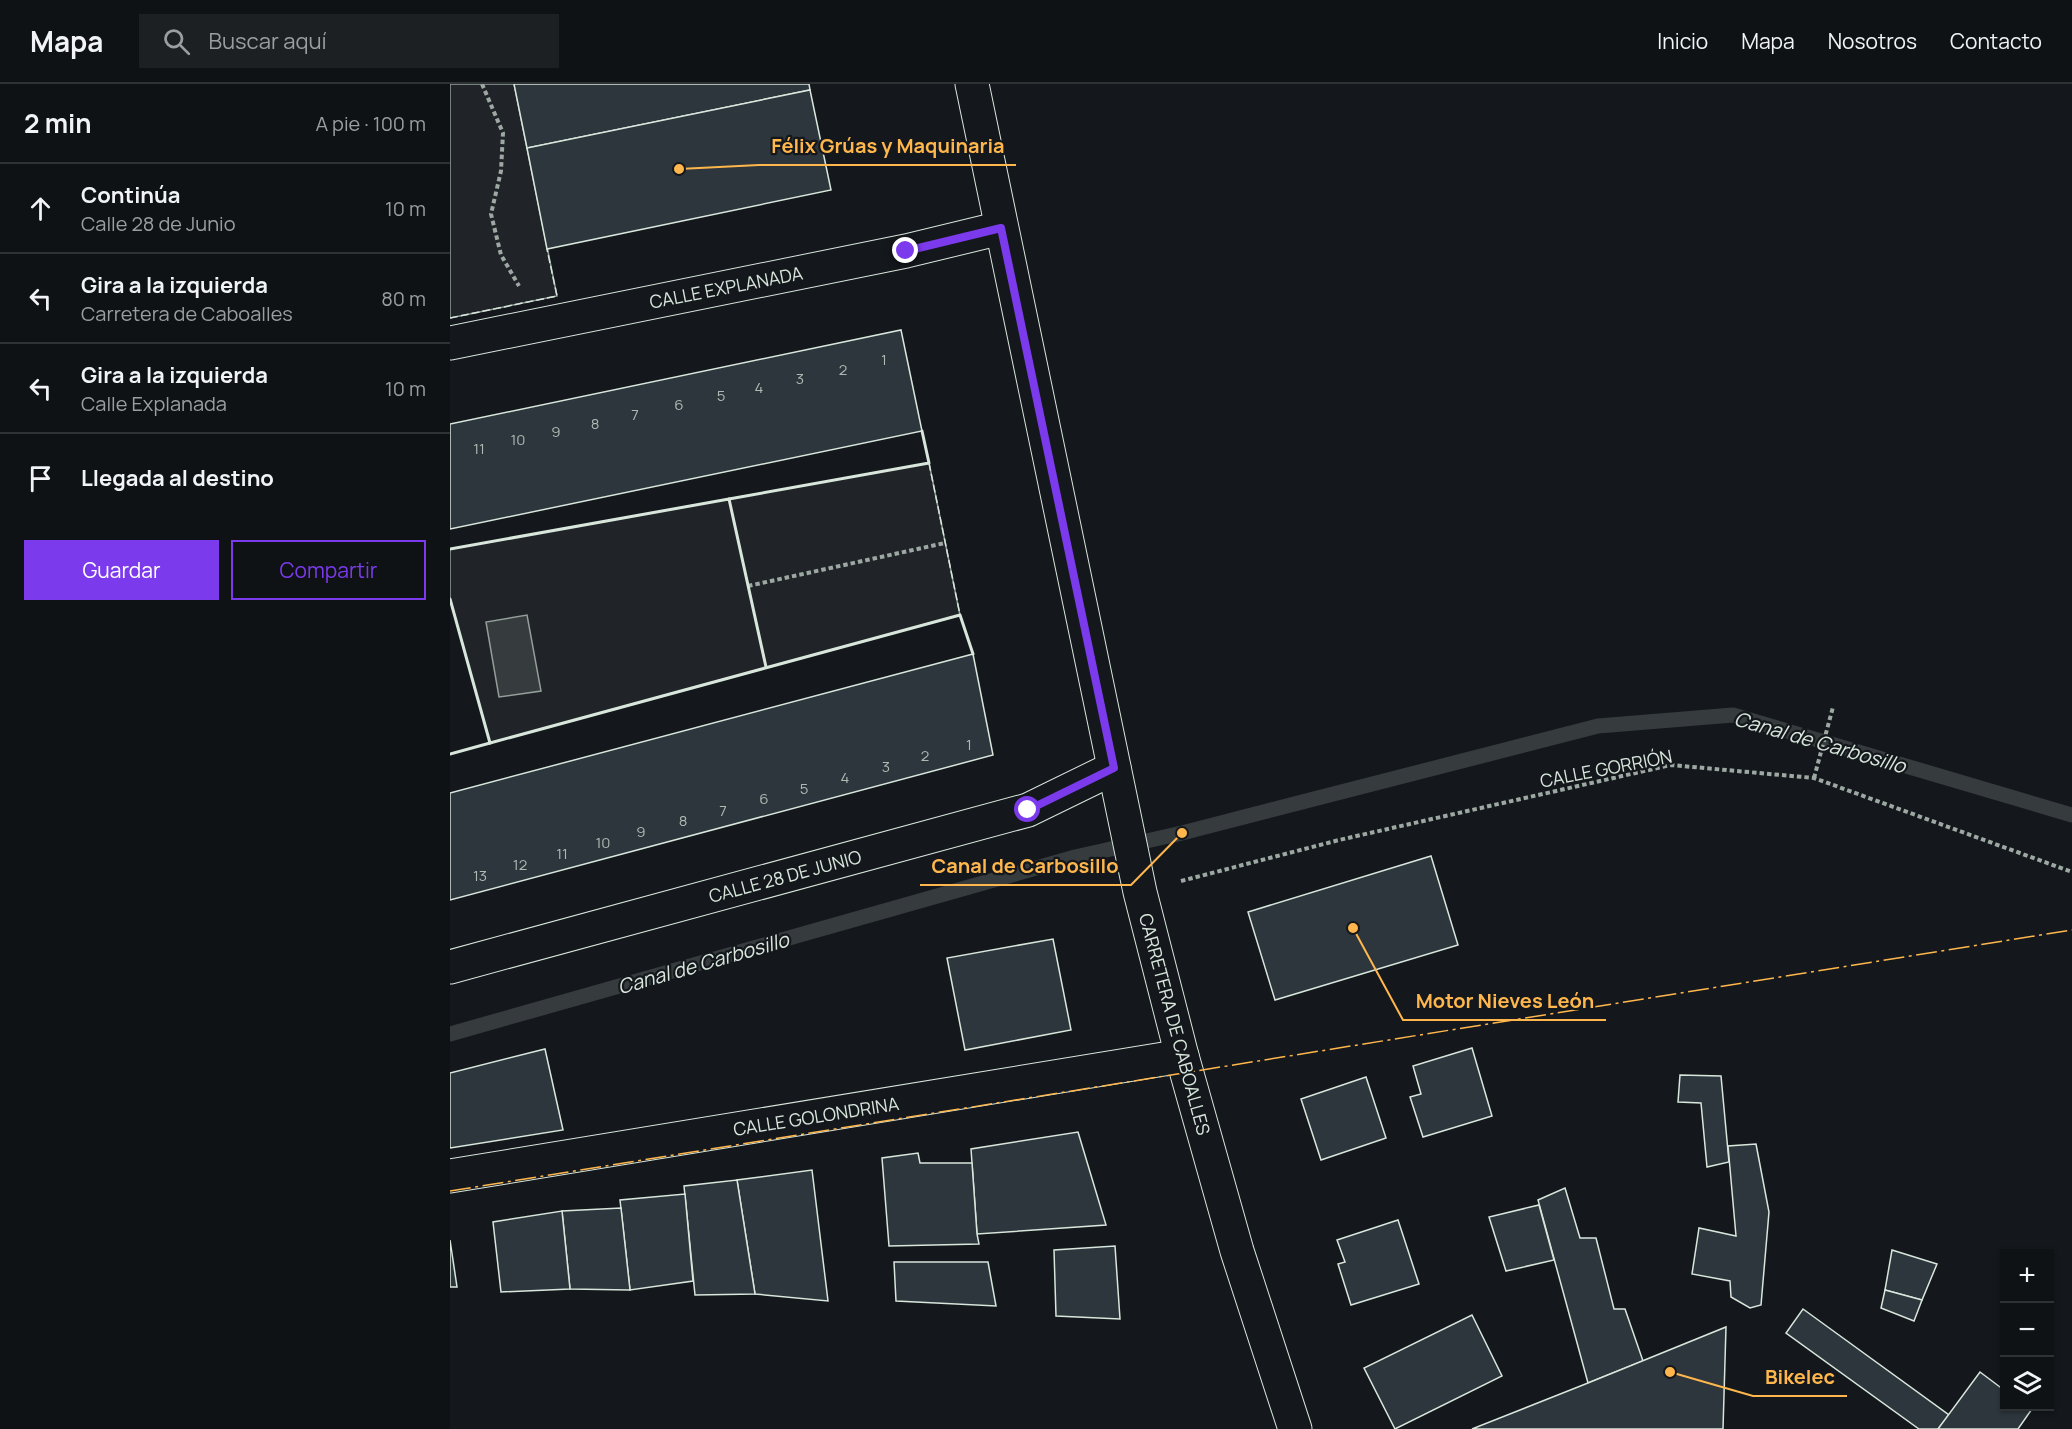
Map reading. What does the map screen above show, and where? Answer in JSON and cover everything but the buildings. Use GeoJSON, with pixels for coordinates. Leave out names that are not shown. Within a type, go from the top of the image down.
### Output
{"type":"FeatureCollection","features":[{"type":"Feature","properties":{"kind":"street","name":"CARRETERA DE CABOALLES"},"geometry":{"type":"LineString","coordinates":[[972,84],[1138,885],[1182,1056],[1237,1251],[1294,1429]]}},
{"type":"Feature","properties":{"kind":"street","name":"CALLE EXPLANADA"},"geometry":{"type":"LineString","coordinates":[[450,343],[906,251],[1001,228]]}},
{"type":"Feature","properties":{"kind":"street","name":"CALLE 28 DE JUNIO"},"geometry":{"type":"LineString","coordinates":[[450,967],[1028,810],[1114,768]]}},
{"type":"Feature","properties":{"kind":"street","name":"CALLE GOLONDRINA"},"geometry":{"type":"LineString","coordinates":[[450,1176],[1182,1056]]}},
{"type":"Feature","properties":{"kind":"path"},"geometry":{"type":"LineString","coordinates":[[482,84],[504,133],[501,171],[491,214],[501,255],[522,293]]}},
{"type":"Feature","properties":{"kind":"path"},"geometry":{"type":"LineString","coordinates":[[748,586],[945,543]]}},
{"type":"Feature","properties":{"kind":"path"},"geometry":{"type":"LineString","coordinates":[[1814,778],[1833,707]]}},
{"type":"Feature","properties":{"kind":"path","name":"CALLE GORRIÓN"},"geometry":{"type":"LineString","coordinates":[[1138,885],[1671,765],[1814,778],[2072,872]]}},
{"type":"Feature","properties":{"kind":"shaded area"},"geometry":{"type":"Polygon","coordinates":[[[450,84],[514,84],[557,296],[450,318],[450,84]]]}},
{"type":"Feature","properties":{"kind":"shaded area"},"geometry":{"type":"Polygon","coordinates":[[[929,463],[960,615],[490,743],[450,599],[450,549],[929,463]]]}},
{"type":"Feature","properties":{"kind":"shaded area"},"geometry":{"type":"Polygon","coordinates":[[[527,615],[541,691],[499,697],[486,622],[527,615]]]}},
{"type":"Feature","properties":{"kind":"waterway","name":"Canal de Carbosillo"},"geometry":{"type":"LineString","coordinates":[[450,1034],[1075,857],[1182,833],[1598,726],[1733,715],[2072,815]]}},
{"type":"Feature","properties":{"kind":"fence"},"geometry":{"type":"LineString","coordinates":[[450,318],[557,296],[547,249]]}},
{"type":"Feature","properties":{"kind":"fence"},"geometry":{"type":"LineString","coordinates":[[929,463],[960,615]]}},
{"type":"Feature","properties":{"kind":"wall"},"geometry":{"type":"LineString","coordinates":[[729,499],[929,463],[922,431]]}},
{"type":"Feature","properties":{"kind":"wall"},"geometry":{"type":"LineString","coordinates":[[450,549],[729,499],[766,667]]}},
{"type":"Feature","properties":{"kind":"wall"},"geometry":{"type":"LineString","coordinates":[[450,599],[490,743],[960,615],[973,654]]}},
{"type":"Feature","properties":{"kind":"wall"},"geometry":{"type":"LineString","coordinates":[[450,754],[490,743]]}},
{"type":"Feature","properties":{"kind":"power"},"geometry":{"type":"LineString","coordinates":[[450,1191],[2072,930]]}},
{"type":"Feature","properties":{"kind":"place","name":"Félix Grúas y Maquinaria"},"geometry":{"type":"Point","coordinates":[679,169]}},
{"type":"Feature","properties":{"kind":"place","name":"Canal de Carbosillo"},"geometry":{"type":"Point","coordinates":[1182,833]}},
{"type":"Feature","properties":{"kind":"place","name":"Motor Nieves León"},"geometry":{"type":"Point","coordinates":[1353,928]}},
{"type":"Feature","properties":{"kind":"place","name":"Bikelec"},"geometry":{"type":"Point","coordinates":[1670,1372]}},
{"type":"Feature","properties":{"kind":"route"},"geometry":{"type":"LineString","coordinates":[[906,251],[1001,228],[1114,768],[1028,810]]}}]}
